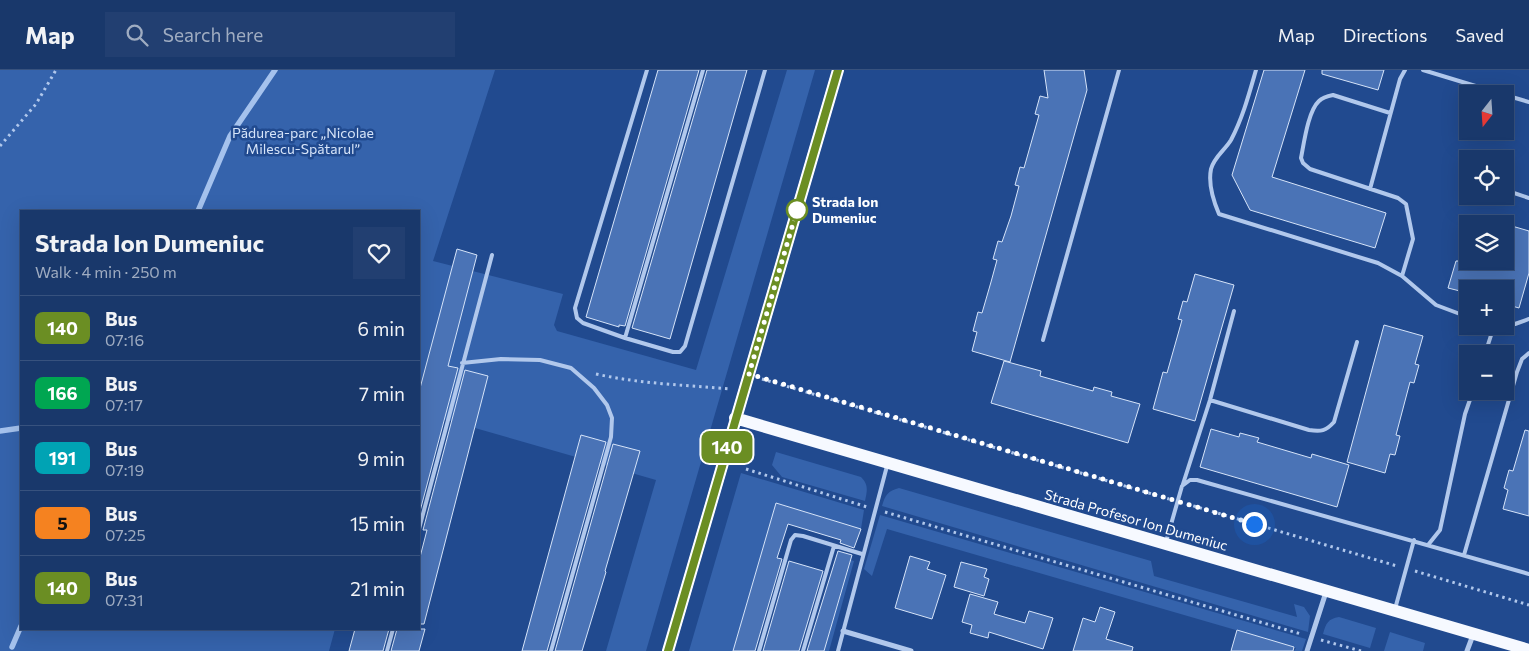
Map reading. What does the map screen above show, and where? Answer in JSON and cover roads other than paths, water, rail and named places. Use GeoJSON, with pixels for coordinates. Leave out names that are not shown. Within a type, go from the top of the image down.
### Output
{"type":"FeatureCollection","features":[{"type":"Feature","properties":{"kind":"main road"},"geometry":{"type":"LineString","coordinates":[[668,651],[838,70]]}},
{"type":"Feature","properties":{"kind":"main road","name":"Strada Profesor Ion Dumeniuc"},"geometry":{"type":"LineString","coordinates":[[735,418],[1529,650]]}},
{"type":"Feature","properties":{"kind":"street"},"geometry":{"type":"LineString","coordinates":[[1307,651],[1326,591]]}},
{"type":"Feature","properties":{"kind":"street"},"geometry":{"type":"LineString","coordinates":[[843,631],[911,651]]}},
{"type":"Feature","properties":{"kind":"street"},"geometry":{"type":"LineString","coordinates":[[1467,651],[1473,634]]}},
{"type":"Feature","properties":{"kind":"lane"},"geometry":{"type":"LineString","coordinates":[[646,70],[575,308],[577,318],[583,323],[673,352],[680,352],[685,346],[765,70]]}},
{"type":"Feature","properties":{"kind":"lane"},"geometry":{"type":"LineString","coordinates":[[625,338],[703,70]]}},
{"type":"Feature","properties":{"kind":"lane"},"geometry":{"type":"LineString","coordinates":[[1043,340],[1119,70]]}},
{"type":"Feature","properties":{"kind":"lane"},"geometry":{"type":"LineString","coordinates":[[1256,70],[1241,118],[1230,141],[1214,160],[1212,166],[1210,174],[1212,194],[1219,214],[1378,263],[1402,276],[1436,305],[1459,314]]}},
{"type":"Feature","properties":{"kind":"lane"},"geometry":{"type":"LineString","coordinates":[[1370,188],[1400,79],[1405,70]]}},
{"type":"Feature","properties":{"kind":"lane"},"geometry":{"type":"LineString","coordinates":[[1423,70],[1473,85]]}},
{"type":"Feature","properties":{"kind":"lane"},"geometry":{"type":"LineString","coordinates":[[1390,113],[1333,95],[1324,97],[1313,108],[1301,158],[1310,169],[1398,198],[1406,204],[1413,239],[1402,276]]}},
{"type":"Feature","properties":{"kind":"lane"},"geometry":{"type":"LineString","coordinates":[[1514,97],[1529,102]]}},
{"type":"Feature","properties":{"kind":"lane"},"geometry":{"type":"LineString","coordinates":[[1514,193],[1529,198]]}},
{"type":"Feature","properties":{"kind":"lane"},"geometry":{"type":"LineString","coordinates":[[420,525],[492,255]]}},
{"type":"Feature","properties":{"kind":"lane"},"geometry":{"type":"LineString","coordinates":[[1165,544],[1210,400],[1234,311]]}},
{"type":"Feature","properties":{"kind":"lane"},"geometry":{"type":"LineString","coordinates":[[1514,324],[1529,319]]}},
{"type":"Feature","properties":{"kind":"lane"},"geometry":{"type":"LineString","coordinates":[[1210,400],[1309,430],[1319,432],[1327,429],[1334,422],[1357,342]]}},
{"type":"Feature","properties":{"kind":"lane"},"geometry":{"type":"LineString","coordinates":[[1464,555],[1517,372],[1522,359],[1529,353]]}},
{"type":"Feature","properties":{"kind":"lane"},"geometry":{"type":"LineString","coordinates":[[462,363],[502,359],[540,360],[571,368],[594,388],[607,405],[612,418],[611,437],[551,651]]}},
{"type":"Feature","properties":{"kind":"lane"},"geometry":{"type":"LineString","coordinates":[[1428,545],[1440,530],[1469,400]]}},
{"type":"Feature","properties":{"kind":"lane"},"geometry":{"type":"LineString","coordinates":[[838,651],[862,554],[888,464]]}},
{"type":"Feature","properties":{"kind":"lane"},"geometry":{"type":"LineString","coordinates":[[1182,486],[1190,480],[1210,483],[1529,574]]}},
{"type":"Feature","properties":{"kind":"lane"},"geometry":{"type":"LineString","coordinates":[[759,651],[791,540],[795,535],[862,554]]}},
{"type":"Feature","properties":{"kind":"lane"},"geometry":{"type":"LineString","coordinates":[[1394,611],[1414,540]]}},
{"type":"Feature","properties":{"kind":"lane"},"geometry":{"type":"LineString","coordinates":[[803,651],[834,546]]}},
{"type":"Feature","properties":{"kind":"lane"},"geometry":{"type":"LineString","coordinates":[[387,651],[393,630]]}},
{"type":"Feature","properties":{"kind":"waterway"},"geometry":{"type":"LineString","coordinates":[[198,210],[230,136],[275,70]]}},
{"type":"Feature","properties":{"kind":"waterway"},"geometry":{"type":"LineString","coordinates":[[0,431],[20,428]]}},
{"type":"Feature","properties":{"kind":"waterway"},"geometry":{"type":"LineString","coordinates":[[12,647],[20,628]]}},
{"type":"Feature","properties":{"kind":"place","name":"Strada Ion Dumeniuc"},"geometry":{"type":"Point","coordinates":[797,210]}},
{"type":"Feature","properties":{"kind":"park label","name":"Pădurea-parc „Nicolae Milescu-Spătarul”"},"geometry":{"type":"Point","coordinates":[303,142]}}]}
